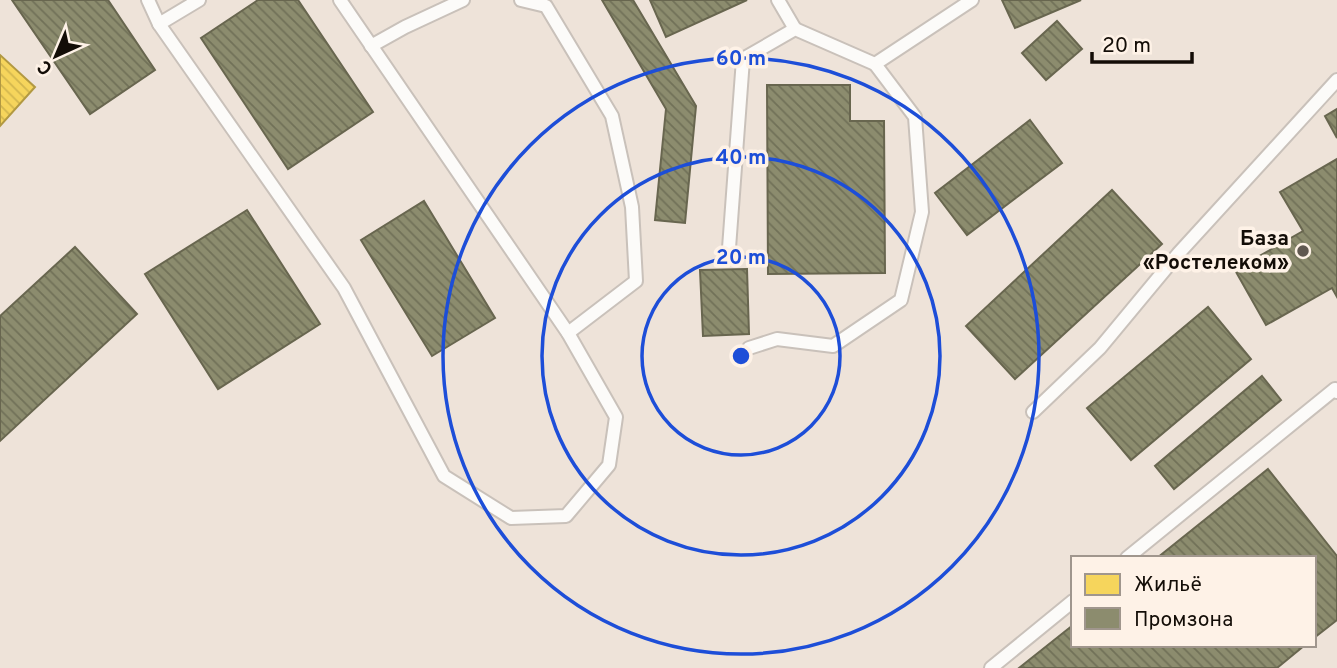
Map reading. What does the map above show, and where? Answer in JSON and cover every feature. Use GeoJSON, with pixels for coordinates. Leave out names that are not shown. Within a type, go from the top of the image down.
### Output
{"type":"FeatureCollection","features":[{"type":"Feature","properties":{"kind":"lane"},"geometry":{"type":"LineString","coordinates":[[148,0],[159,24],[344,288],[444,476],[511,518],[566,516],[609,465],[616,417],[568,332],[340,0]]}},
{"type":"Feature","properties":{"kind":"lane"},"geometry":{"type":"LineString","coordinates":[[159,24],[199,0]]}},
{"type":"Feature","properties":{"kind":"lane"},"geometry":{"type":"LineString","coordinates":[[371,46],[463,0]]}},
{"type":"Feature","properties":{"kind":"lane"},"geometry":{"type":"LineString","coordinates":[[521,0],[546,6],[612,116],[632,207],[636,281],[568,332]]}},
{"type":"Feature","properties":{"kind":"lane"},"geometry":{"type":"LineString","coordinates":[[750,348],[777,339],[832,346],[901,300],[922,212],[915,117],[875,64],[795,29],[778,0]]}},
{"type":"Feature","properties":{"kind":"lane"},"geometry":{"type":"LineString","coordinates":[[875,64],[972,0]]}},
{"type":"Feature","properties":{"kind":"lane"},"geometry":{"type":"LineString","coordinates":[[729,248],[743,59],[795,29]]}},
{"type":"Feature","properties":{"kind":"lane"},"geometry":{"type":"LineString","coordinates":[[1033,412],[1100,348],[1178,254],[1337,80]]}},
{"type":"Feature","properties":{"kind":"lane"},"geometry":{"type":"LineString","coordinates":[[1128,556],[1335,389],[1337,391]]}},
{"type":"Feature","properties":{"kind":"lane"},"geometry":{"type":"LineString","coordinates":[[991,668],[1071,603]]}},
{"type":"Feature","properties":{"kind":"building: Жильё"},"geometry":{"type":"Polygon","coordinates":[[[0,55],[35,87],[0,126],[0,55]]]}},
{"type":"Feature","properties":{"kind":"building: Промзона"},"geometry":{"type":"Polygon","coordinates":[[[12,0],[108,0],[155,70],[90,114],[12,0]]]}},
{"type":"Feature","properties":{"kind":"building: Промзона"},"geometry":{"type":"Polygon","coordinates":[[[258,0],[298,0],[373,112],[288,169],[201,38],[258,0]]]}},
{"type":"Feature","properties":{"kind":"building: Промзона"},"geometry":{"type":"Polygon","coordinates":[[[602,0],[633,0],[696,106],[685,223],[655,220],[666,109],[602,0]]]}},
{"type":"Feature","properties":{"kind":"building: Промзона"},"geometry":{"type":"Polygon","coordinates":[[[650,0],[747,0],[666,37],[650,0]]]}},
{"type":"Feature","properties":{"kind":"building: Промзона"},"geometry":{"type":"Polygon","coordinates":[[[1002,0],[1081,0],[1015,28],[1002,0]]]}},
{"type":"Feature","properties":{"kind":"building: Промзона"},"geometry":{"type":"Polygon","coordinates":[[[1057,21],[1082,49],[1046,80],[1022,53],[1057,21]]]}},
{"type":"Feature","properties":{"kind":"building: Промзона"},"geometry":{"type":"Polygon","coordinates":[[[767,85],[850,85],[850,121],[884,121],[885,273],[768,274],[767,85]]]}},
{"type":"Feature","properties":{"kind":"building: Промзона"},"geometry":{"type":"Polygon","coordinates":[[[1337,109],[1337,138],[1325,116],[1337,109]]]}},
{"type":"Feature","properties":{"kind":"building: Промзона"},"geometry":{"type":"Polygon","coordinates":[[[1030,120],[1062,163],[967,235],[935,193],[1030,120]]]}},
{"type":"Feature","properties":{"kind":"building: Промзона","name":"База «Ростелеком»"},"geometry":{"type":"Polygon","coordinates":[[[1337,159],[1337,297],[1332,288],[1266,325],[1235,270],[1303,231],[1280,192],[1337,159]]]}},
{"type":"Feature","properties":{"kind":"building: Промзона"},"geometry":{"type":"Polygon","coordinates":[[[1112,190],[1162,244],[1015,379],[966,326],[1112,190]]]}},
{"type":"Feature","properties":{"kind":"building: Промзона"},"geometry":{"type":"Polygon","coordinates":[[[424,201],[495,318],[432,356],[361,240],[424,201]]]}},
{"type":"Feature","properties":{"kind":"building: Промзона"},"geometry":{"type":"Polygon","coordinates":[[[247,210],[320,324],[218,389],[145,274],[247,210]]]}},
{"type":"Feature","properties":{"kind":"building: Промзона"},"geometry":{"type":"Polygon","coordinates":[[[75,247],[137,314],[0,441],[0,316],[75,247]]]}},
{"type":"Feature","properties":{"kind":"building: Промзона"},"geometry":{"type":"Polygon","coordinates":[[[747,269],[749,334],[703,336],[700,270],[747,269]]]}},
{"type":"Feature","properties":{"kind":"building: Промзона"},"geometry":{"type":"Polygon","coordinates":[[[1208,307],[1251,359],[1131,460],[1087,408],[1208,307]]]}},
{"type":"Feature","properties":{"kind":"building: Промзона"},"geometry":{"type":"Polygon","coordinates":[[[1262,376],[1281,400],[1174,489],[1155,466],[1262,376]]]}},
{"type":"Feature","properties":{"kind":"building: Промзона"},"geometry":{"type":"Polygon","coordinates":[[[1268,469],[1337,556],[1337,620],[1316,636],[1316,556],[1159,556],[1268,469]]]}},
{"type":"Feature","properties":{"kind":"building: Промзона"},"geometry":{"type":"Polygon","coordinates":[[[1071,627],[1071,647],[1303,647],[1277,668],[1019,668],[1071,627]]]}},
{"type":"Feature","properties":{"kind":"place","name":"База «Ростелеком»"},"geometry":{"type":"Point","coordinates":[1303,251]}}]}
